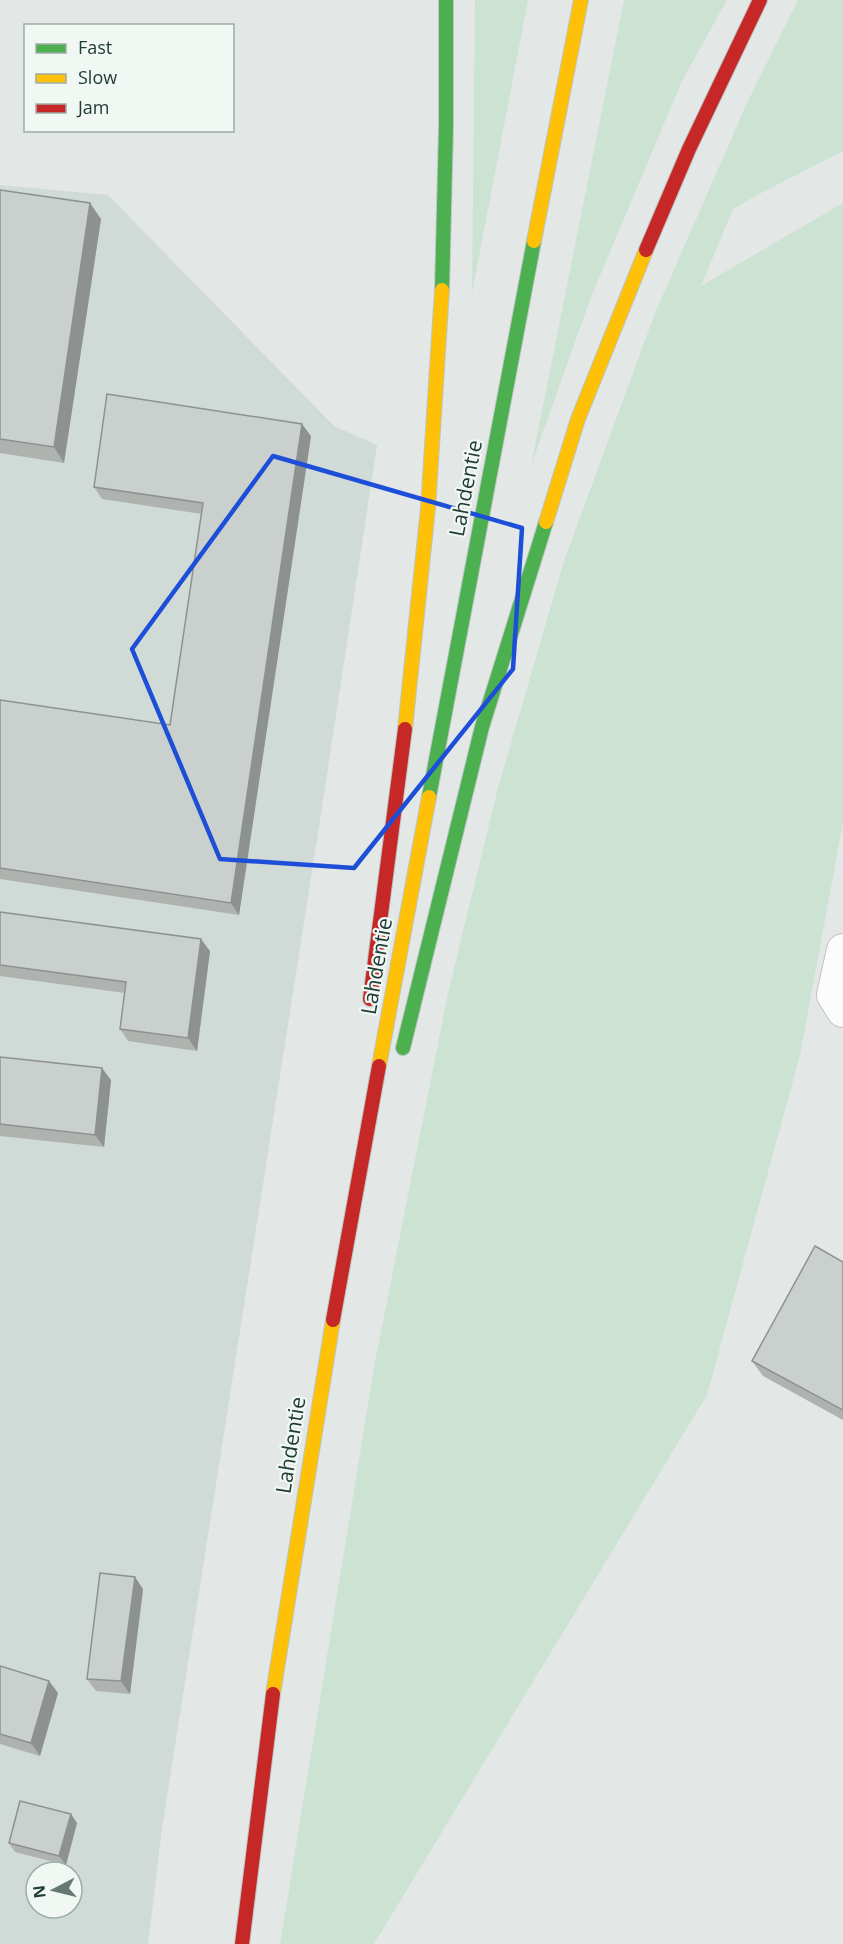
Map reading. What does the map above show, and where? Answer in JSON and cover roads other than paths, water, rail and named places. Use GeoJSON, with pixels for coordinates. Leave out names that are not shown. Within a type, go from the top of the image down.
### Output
{"type":"FeatureCollection","features":[{"type":"Feature","properties":{"kind":"highway"},"geometry":{"type":"LineString","coordinates":[[368,1015],[405,722],[428,510],[441,333],[447,197],[446,0]]}},
{"type":"Feature","properties":{"kind":"highway","name":"Lahdentie"},"geometry":{"type":"LineString","coordinates":[[242,1944],[278,1656],[324,1367],[455,648],[581,0]]}},
{"type":"Feature","properties":{"kind":"highway"},"geometry":{"type":"LineString","coordinates":[[399,1064],[482,727],[578,419],[631,284],[689,149],[760,0]]}},
{"type":"Feature","properties":{"kind":"highway"},"geometry":{"type":"LineString","coordinates":[[324,1367],[353,1132]]}},
{"type":"Feature","properties":{"kind":"highway"},"geometry":{"type":"LineString","coordinates":[[324,1367],[378,1146]]}},
{"type":"Feature","properties":{"kind":"street"},"geometry":{"type":"LineString","coordinates":[[843,950],[833,995],[843,1011]]}}]}
